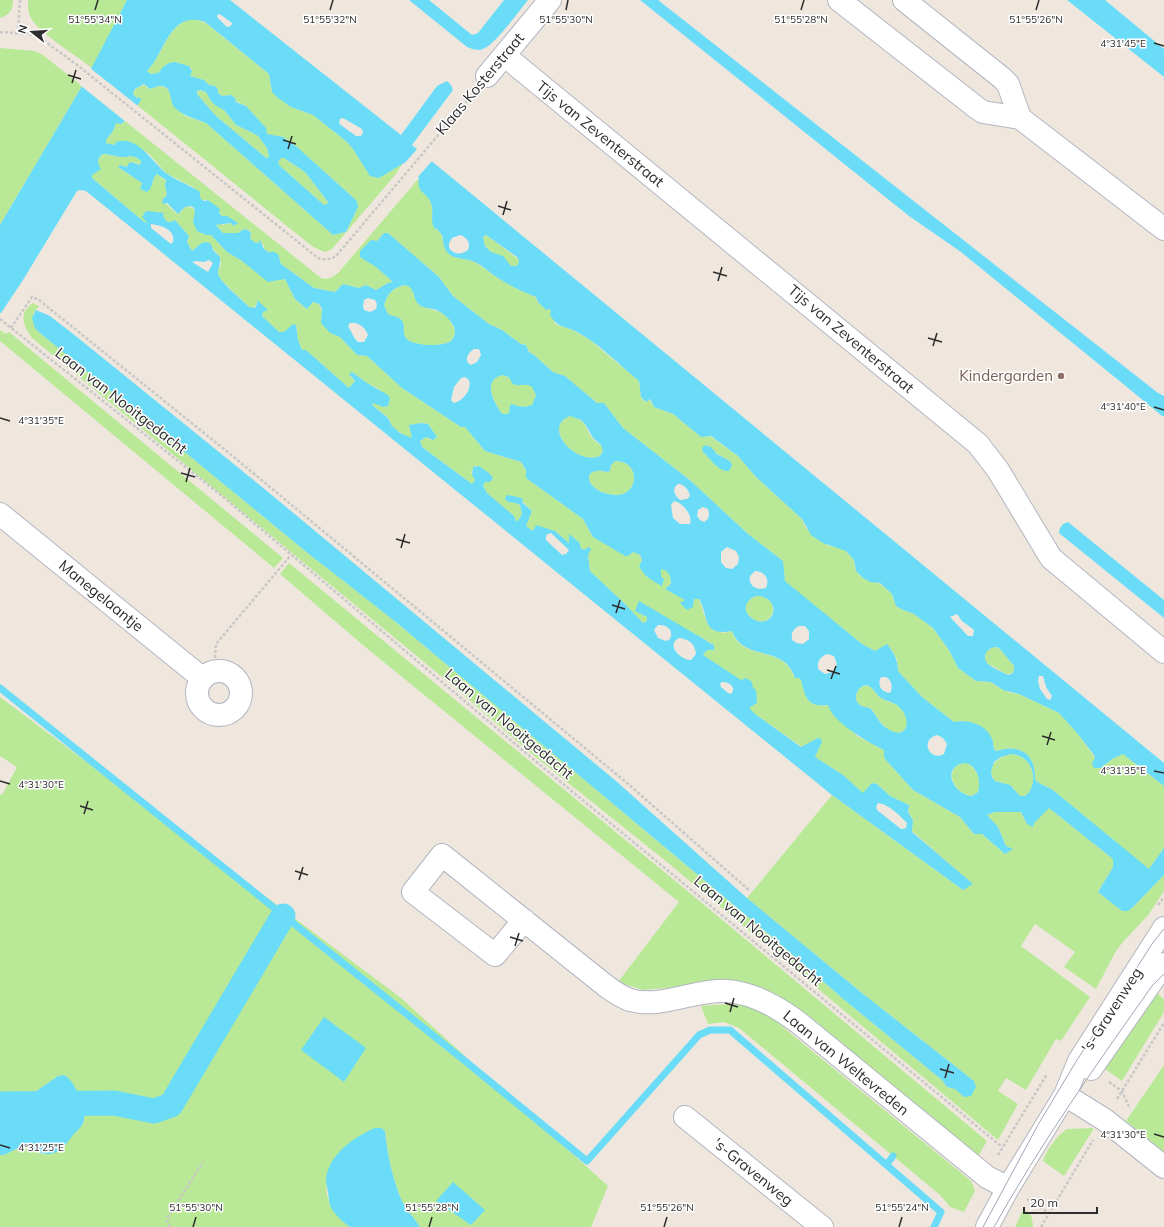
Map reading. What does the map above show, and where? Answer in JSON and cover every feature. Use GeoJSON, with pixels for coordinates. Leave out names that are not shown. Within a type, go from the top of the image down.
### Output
{"type":"FeatureCollection","features":[{"type":"Feature","properties":{"kind":"street","name":"Klaas Kosterstraat"},"geometry":{"type":"LineString","coordinates":[[487,76],[550,0]]}},
{"type":"Feature","properties":{"kind":"street"},"geometry":{"type":"LineString","coordinates":[[839,0],[977,108],[983,112],[1020,118],[1163,227]]}},
{"type":"Feature","properties":{"kind":"street"},"geometry":{"type":"LineString","coordinates":[[904,0],[1008,84],[1020,118]]}},
{"type":"Feature","properties":{"kind":"street","name":"Tijs van Zeventerstraat"},"geometry":{"type":"LineString","coordinates":[[505,56],[978,444],[998,470],[1052,558],[1164,652]]}},
{"type":"Feature","properties":{"kind":"street","name":"Manegelaantje"},"geometry":{"type":"LineString","coordinates":[[0,514],[208,674]]}},
{"type":"Feature","properties":{"kind":"street","name":"Laan van Weltevreden"},"geometry":{"type":"LineString","coordinates":[[524,920],[494,955],[413,892],[442,855],[524,920],[606,986],[628,999],[650,1002],[727,991],[752,997],[786,1013],[987,1177],[1008,1188]]}},
{"type":"Feature","properties":{"kind":"street","name":"'s-Gravenweg"},"geometry":{"type":"LineString","coordinates":[[987,1227],[1008,1188],[1065,1095],[1079,1061],[1164,928]]}},
{"type":"Feature","properties":{"kind":"street","name":"'s-Gravenweg"},"geometry":{"type":"LineString","coordinates":[[1065,1095],[1091,1070],[1164,964]]}},
{"type":"Feature","properties":{"kind":"street"},"geometry":{"type":"LineString","coordinates":[[1065,1095],[1105,1120],[1164,1167]]}},
{"type":"Feature","properties":{"kind":"street","name":"'s-Gravenweg"},"geometry":{"type":"LineString","coordinates":[[685,1118],[822,1227]]}},
{"type":"Feature","properties":{"kind":"path"},"geometry":{"type":"LineString","coordinates":[[0,32],[18,33],[20,0]]}},
{"type":"Feature","properties":{"kind":"path","name":"Klaas Kosterstraat"},"geometry":{"type":"LineString","coordinates":[[18,33],[30,34],[40,38],[76,64],[318,258],[323,260],[336,256],[487,76]]}},
{"type":"Feature","properties":{"kind":"path"},"geometry":{"type":"LineString","coordinates":[[11,328],[32,297],[39,300],[235,458],[627,783],[750,891]]}},
{"type":"Feature","properties":{"kind":"path","name":"Laan van Nooitgedacht"},"geometry":{"type":"LineString","coordinates":[[0,319],[222,496],[533,759],[1002,1147]]}},
{"type":"Feature","properties":{"kind":"path"},"geometry":{"type":"LineString","coordinates":[[208,674],[216,644],[291,554]]}},
{"type":"Feature","properties":{"kind":"path"},"geometry":{"type":"LineString","coordinates":[[1159,1031],[1164,1033]]}},
{"type":"Feature","properties":{"kind":"path"},"geometry":{"type":"LineString","coordinates":[[1091,1070],[1122,1091],[1131,1111]]}},
{"type":"Feature","properties":{"kind":"path"},"geometry":{"type":"LineString","coordinates":[[170,1227],[167,1222],[168,1217],[203,1162]]}},
{"type":"Feature","properties":{"kind":"green space"},"geometry":{"type":"Polygon","coordinates":[[[0,0],[13,0],[10,12],[0,18],[0,0]]]}},
{"type":"Feature","properties":{"kind":"green space"},"geometry":{"type":"Polygon","coordinates":[[[28,0],[127,0],[92,68],[35,24],[29,14],[28,0]]]}},
{"type":"Feature","properties":{"kind":"green space"},"geometry":{"type":"Polygon","coordinates":[[[187,20],[198,20],[206,24],[269,74],[272,92],[291,107],[313,115],[347,142],[379,178],[403,163],[395,175],[332,249],[325,252],[313,247],[137,105],[140,102],[140,98],[135,97],[133,93],[140,86],[145,85],[146,87],[152,89],[157,86],[167,88],[170,92],[172,100],[185,116],[206,123],[333,235],[346,232],[356,211],[357,201],[297,147],[283,137],[267,134],[265,128],[246,106],[236,101],[231,95],[222,96],[218,93],[215,86],[209,85],[204,80],[189,76],[192,69],[187,66],[183,64],[170,63],[158,73],[151,74],[147,71],[171,33],[187,20]]]}},
{"type":"Feature","properties":{"kind":"green space"},"geometry":{"type":"Polygon","coordinates":[[[0,48],[35,51],[43,55],[82,86],[0,225],[0,48]]]}},
{"type":"Feature","properties":{"kind":"green space"},"geometry":{"type":"Polygon","coordinates":[[[198,90],[206,92],[212,102],[224,110],[236,125],[258,136],[267,148],[269,157],[265,157],[215,115],[197,94],[198,90]]]}},
{"type":"Feature","properties":{"kind":"green space"},"geometry":{"type":"Polygon","coordinates":[[[125,121],[324,279],[330,278],[338,273],[419,178],[419,184],[431,203],[434,228],[437,229],[442,235],[444,247],[449,254],[475,262],[507,284],[536,297],[538,302],[552,311],[555,324],[573,330],[590,340],[639,381],[641,397],[645,402],[649,399],[654,407],[673,414],[701,437],[710,436],[738,456],[756,477],[802,519],[806,528],[829,546],[837,547],[846,551],[854,560],[855,568],[859,575],[866,580],[879,583],[892,594],[896,606],[914,614],[933,628],[949,650],[958,668],[976,681],[991,682],[1011,693],[1019,694],[1059,713],[1077,733],[1102,767],[1112,759],[1123,754],[1164,786],[1164,848],[1149,870],[1053,790],[1037,782],[1035,779],[1033,763],[1024,753],[1012,748],[996,751],[992,739],[965,721],[954,722],[922,697],[898,671],[897,660],[892,650],[875,651],[862,644],[784,581],[783,561],[748,534],[691,481],[623,428],[604,403],[597,403],[565,376],[553,372],[529,352],[526,345],[521,344],[502,330],[489,324],[453,296],[439,277],[388,233],[384,233],[377,241],[376,267],[392,281],[390,283],[376,290],[366,285],[359,288],[343,284],[335,292],[314,288],[281,264],[278,254],[270,253],[264,249],[264,246],[260,241],[258,243],[254,242],[250,238],[250,231],[246,229],[239,233],[223,233],[216,225],[220,223],[222,225],[231,223],[234,226],[238,223],[222,216],[208,200],[202,200],[193,187],[167,174],[149,154],[127,141],[114,145],[106,143],[106,140],[113,131],[116,122],[121,124],[125,121]],[[702,448],[705,454],[712,461],[726,471],[730,461],[714,451],[702,448]]]}},
{"type":"Feature","properties":{"kind":"green space"},"geometry":{"type":"Polygon","coordinates":[[[103,154],[120,157],[133,156],[141,161],[140,165],[133,162],[127,167],[120,165],[119,168],[142,183],[153,183],[153,178],[157,174],[166,181],[165,186],[167,195],[162,200],[176,213],[180,213],[187,206],[194,209],[196,214],[194,217],[199,232],[211,235],[227,252],[242,261],[285,279],[295,299],[307,309],[313,302],[319,304],[330,332],[340,337],[357,355],[367,356],[402,388],[461,427],[465,427],[485,451],[521,462],[526,470],[526,478],[583,519],[593,537],[628,556],[633,552],[638,553],[642,560],[639,566],[661,577],[661,568],[668,572],[671,584],[665,589],[694,603],[694,599],[699,599],[707,623],[722,633],[732,631],[737,641],[744,647],[782,660],[789,667],[795,678],[799,678],[801,680],[823,706],[828,705],[857,736],[884,750],[884,757],[886,760],[913,790],[960,817],[974,834],[982,834],[1005,854],[1012,849],[1006,846],[998,827],[987,815],[995,812],[1021,812],[1027,824],[1034,823],[1048,807],[1113,859],[1113,867],[1098,892],[1122,911],[1132,908],[1164,875],[1164,891],[1149,914],[1116,951],[1096,989],[1064,967],[1075,952],[1035,924],[1021,946],[1090,997],[1061,1041],[1056,1039],[1026,1090],[1006,1078],[998,1091],[1018,1104],[998,1140],[667,862],[532,754],[459,691],[32,338],[24,324],[24,315],[28,307],[33,303],[39,306],[33,314],[40,333],[310,555],[397,623],[778,942],[842,998],[942,1080],[947,1087],[955,1089],[974,1081],[862,993],[747,898],[832,795],[963,890],[972,884],[912,831],[913,820],[908,812],[909,805],[890,796],[877,784],[872,783],[863,794],[843,775],[815,757],[818,738],[802,747],[755,714],[748,708],[741,681],[703,655],[714,645],[679,628],[647,617],[647,621],[643,623],[590,571],[588,555],[589,547],[584,550],[580,547],[580,543],[569,535],[569,543],[555,531],[534,531],[525,526],[532,511],[523,502],[523,500],[511,503],[520,505],[522,514],[518,521],[516,521],[514,516],[487,493],[483,486],[485,481],[479,466],[475,466],[471,472],[475,480],[472,484],[422,447],[420,441],[426,437],[431,440],[437,437],[428,424],[421,423],[409,425],[411,439],[396,430],[388,418],[372,405],[373,403],[386,407],[389,404],[379,389],[367,383],[352,372],[350,376],[355,381],[349,388],[306,350],[302,350],[298,340],[296,325],[282,333],[279,332],[262,316],[263,312],[267,310],[258,301],[254,308],[249,307],[219,278],[218,271],[221,264],[220,257],[208,243],[202,243],[192,251],[187,242],[189,236],[175,220],[171,222],[166,221],[163,216],[164,213],[148,222],[148,224],[92,178],[92,175],[99,166],[99,158],[103,154]]]}},
{"type":"Feature","properties":{"kind":"green space"},"geometry":{"type":"Polygon","coordinates":[[[281,158],[284,158],[305,172],[328,202],[327,204],[324,205],[280,166],[278,162],[281,158]]]}},
{"type":"Feature","properties":{"kind":"green space"},"geometry":{"type":"Polygon","coordinates":[[[486,235],[517,258],[519,261],[517,266],[511,266],[489,251],[483,237],[486,235]]]}},
{"type":"Feature","properties":{"kind":"green space"},"geometry":{"type":"Polygon","coordinates":[[[405,285],[413,290],[419,305],[442,313],[449,319],[455,330],[451,341],[441,344],[427,345],[414,343],[406,338],[403,323],[388,314],[384,305],[391,292],[405,285]]]}},
{"type":"Feature","properties":{"kind":"green space"},"geometry":{"type":"Polygon","coordinates":[[[0,330],[6,334],[9,332],[283,558],[274,568],[0,341],[0,330]]]}},
{"type":"Feature","properties":{"kind":"green space"},"geometry":{"type":"Polygon","coordinates":[[[503,375],[518,383],[532,386],[536,395],[532,405],[522,407],[512,404],[510,405],[509,413],[502,414],[493,398],[491,386],[492,382],[496,378],[503,375]]]}},
{"type":"Feature","properties":{"kind":"green space"},"geometry":{"type":"Polygon","coordinates":[[[570,416],[583,422],[593,439],[601,445],[603,451],[600,456],[591,458],[581,456],[572,451],[565,444],[560,436],[559,428],[562,421],[570,416]]]}},
{"type":"Feature","properties":{"kind":"green space"},"geometry":{"type":"Polygon","coordinates":[[[615,461],[623,462],[629,466],[633,471],[634,477],[630,489],[625,493],[617,495],[598,490],[592,485],[589,478],[591,473],[597,471],[610,471],[611,465],[615,461]]]}},
{"type":"Feature","properties":{"kind":"green space"},"geometry":{"type":"Polygon","coordinates":[[[289,563],[708,908],[987,1141],[977,1158],[776,994],[762,988],[736,982],[643,990],[618,982],[679,902],[364,646],[280,574],[289,563]]]}},
{"type":"Feature","properties":{"kind":"green space"},"geometry":{"type":"Polygon","coordinates":[[[756,596],[764,597],[772,605],[772,615],[763,621],[753,619],[746,610],[747,603],[756,596]]]}},
{"type":"Feature","properties":{"kind":"green space"},"geometry":{"type":"Polygon","coordinates":[[[993,647],[999,648],[1014,666],[1013,673],[1006,674],[987,663],[985,659],[986,652],[993,647]]]}},
{"type":"Feature","properties":{"kind":"green space"},"geometry":{"type":"Polygon","coordinates":[[[866,685],[871,687],[880,696],[898,706],[903,711],[908,725],[903,731],[896,733],[889,730],[882,724],[870,708],[861,706],[856,700],[860,688],[866,685]]]}},
{"type":"Feature","properties":{"kind":"green space"},"geometry":{"type":"Polygon","coordinates":[[[0,697],[401,998],[608,1186],[591,1227],[420,1227],[402,1201],[396,1185],[387,1148],[385,1131],[329,1168],[326,1187],[329,1202],[337,1215],[350,1227],[0,1227],[0,1155],[6,1154],[21,1147],[29,1148],[43,1154],[83,1124],[85,1114],[58,1076],[35,1092],[0,1106],[0,794],[2,795],[17,767],[0,756],[0,697]]]}},
{"type":"Feature","properties":{"kind":"green space"},"geometry":{"type":"Polygon","coordinates":[[[1011,754],[1025,759],[1032,771],[1032,785],[1030,791],[1025,796],[1020,796],[1013,788],[995,781],[992,776],[991,771],[994,763],[1006,755],[1011,754]]]}},
{"type":"Feature","properties":{"kind":"green space"},"geometry":{"type":"Polygon","coordinates":[[[962,763],[968,763],[978,776],[980,784],[978,792],[972,796],[966,795],[960,791],[953,782],[953,771],[956,766],[962,763]]]}},
{"type":"Feature","properties":{"kind":"green space"},"geometry":{"type":"Polygon","coordinates":[[[1156,992],[1164,999],[1164,1012],[1122,1081],[1104,1067],[1156,992]]]}},
{"type":"Feature","properties":{"kind":"green space"},"geometry":{"type":"Polygon","coordinates":[[[727,1004],[752,1008],[773,1019],[971,1181],[975,1191],[964,1212],[950,1207],[940,1195],[739,1028],[724,1022],[708,1024],[701,1006],[727,1004]]]}},
{"type":"Feature","properties":{"kind":"green space"},"geometry":{"type":"Polygon","coordinates":[[[1164,1065],[1164,1152],[1126,1121],[1164,1065]]]}},
{"type":"Feature","properties":{"kind":"green space"},"geometry":{"type":"Polygon","coordinates":[[[1093,1128],[1064,1176],[1043,1161],[1053,1143],[1067,1129],[1093,1128]]]}},
{"type":"Feature","properties":{"kind":"green space"},"geometry":{"type":"Polygon","coordinates":[[[1023,1210],[1028,1212],[1031,1216],[1032,1227],[1015,1227],[1023,1210]]]}},
{"type":"Feature","properties":{"kind":"water"},"geometry":{"type":"Polygon","coordinates":[[[127,0],[230,0],[401,135],[437,86],[447,81],[453,90],[412,145],[1164,763],[1164,786],[1123,754],[1112,759],[1101,768],[1094,768],[1092,763],[1095,758],[1094,755],[1059,713],[1019,694],[1003,690],[991,682],[976,681],[958,668],[949,650],[933,628],[914,614],[896,606],[892,594],[880,583],[870,582],[863,578],[856,571],[854,560],[846,551],[823,543],[811,535],[802,519],[756,477],[738,456],[711,436],[701,437],[673,414],[654,407],[650,399],[646,402],[641,397],[639,381],[592,341],[555,322],[550,315],[551,311],[549,309],[546,310],[538,302],[536,297],[507,284],[475,262],[449,254],[444,247],[442,235],[437,229],[434,228],[432,222],[431,203],[420,190],[418,183],[419,178],[404,163],[379,178],[370,176],[347,142],[313,115],[291,107],[278,98],[272,92],[269,74],[205,22],[195,20],[187,21],[174,29],[147,71],[151,74],[158,73],[169,63],[175,62],[189,66],[192,71],[190,76],[204,80],[209,85],[215,86],[218,89],[218,93],[222,96],[231,95],[235,98],[236,102],[246,106],[266,128],[267,134],[283,137],[297,147],[357,201],[358,207],[346,232],[333,235],[206,123],[178,111],[173,105],[169,91],[164,86],[150,89],[144,84],[135,89],[133,94],[138,98],[141,98],[140,102],[125,121],[121,124],[116,123],[113,131],[106,140],[106,143],[114,145],[116,142],[124,141],[139,147],[146,152],[163,171],[200,192],[200,197],[202,200],[208,200],[220,209],[219,213],[222,216],[227,216],[238,223],[234,226],[231,223],[216,225],[223,233],[238,233],[244,229],[248,230],[251,233],[250,238],[254,242],[258,243],[260,240],[264,249],[270,253],[272,251],[278,254],[281,264],[314,288],[335,292],[343,284],[359,288],[366,285],[376,290],[390,283],[392,281],[376,267],[360,257],[360,251],[371,240],[377,241],[384,233],[388,233],[439,277],[453,296],[489,324],[502,330],[521,344],[526,345],[529,352],[553,372],[565,376],[597,403],[604,403],[623,428],[691,481],[748,534],[783,561],[785,581],[862,644],[875,651],[887,644],[895,657],[898,671],[922,697],[954,722],[965,721],[981,726],[993,740],[996,751],[1012,748],[1024,753],[1033,763],[1035,779],[1037,782],[1053,790],[1149,869],[1164,848],[1164,875],[1132,908],[1128,911],[1122,911],[1098,892],[1113,867],[1113,859],[1049,808],[1034,823],[1033,827],[1027,824],[1021,812],[995,812],[987,815],[998,827],[1006,846],[1013,849],[1005,854],[982,834],[974,834],[960,817],[913,790],[886,760],[884,757],[884,750],[844,725],[831,712],[828,705],[815,705],[811,703],[806,696],[801,680],[799,678],[795,678],[790,667],[782,660],[745,647],[738,641],[732,631],[715,631],[708,623],[699,599],[694,599],[693,607],[687,610],[680,603],[685,600],[665,589],[671,584],[668,572],[661,569],[661,577],[664,579],[662,586],[652,580],[643,573],[639,566],[642,560],[640,555],[633,552],[628,556],[625,556],[593,537],[583,519],[526,478],[526,470],[521,462],[485,451],[465,427],[461,427],[402,388],[367,356],[357,355],[340,337],[330,333],[321,323],[322,309],[319,304],[313,302],[307,309],[295,299],[285,279],[268,282],[242,261],[227,252],[211,235],[206,235],[197,231],[193,222],[195,213],[194,208],[189,206],[185,207],[178,214],[167,203],[163,204],[162,200],[167,195],[165,186],[166,180],[157,174],[151,188],[147,192],[140,189],[142,183],[118,167],[120,165],[127,167],[131,162],[140,165],[141,161],[135,157],[120,157],[103,154],[98,161],[101,169],[92,175],[92,178],[148,224],[142,217],[146,211],[164,213],[163,216],[166,221],[171,222],[175,220],[189,236],[187,242],[192,251],[205,242],[211,244],[213,250],[220,257],[219,277],[226,286],[249,307],[255,308],[257,300],[268,310],[263,312],[262,316],[279,332],[284,332],[293,324],[296,325],[298,340],[302,350],[306,350],[349,388],[355,381],[349,374],[352,372],[388,395],[390,399],[388,406],[383,407],[373,403],[372,405],[388,418],[392,426],[400,433],[412,438],[409,425],[421,423],[428,424],[437,437],[433,440],[426,437],[420,441],[422,447],[472,484],[475,480],[472,475],[473,467],[479,466],[489,473],[493,478],[490,482],[485,482],[483,486],[487,493],[514,516],[516,521],[518,521],[522,514],[520,505],[508,502],[505,499],[508,495],[522,498],[523,503],[532,511],[526,526],[533,531],[536,525],[555,531],[569,543],[569,534],[580,543],[580,547],[584,550],[589,547],[591,549],[588,555],[590,571],[643,623],[647,621],[647,617],[635,611],[639,601],[714,645],[714,650],[707,650],[703,655],[741,680],[746,678],[752,682],[753,688],[756,690],[757,703],[749,708],[755,714],[801,747],[820,738],[822,742],[815,757],[843,775],[863,793],[872,783],[877,784],[890,796],[909,805],[908,812],[913,820],[912,832],[973,884],[963,890],[832,795],[86,191],[77,191],[23,280],[0,313],[0,225],[82,86],[127,0]],[[218,14],[217,17],[227,27],[231,26],[232,23],[218,14]],[[200,90],[197,91],[197,94],[215,115],[265,157],[269,157],[267,148],[258,136],[236,125],[224,110],[211,101],[206,92],[200,90]],[[343,118],[340,119],[339,123],[356,136],[361,136],[363,133],[362,129],[343,118]],[[281,158],[278,162],[280,166],[324,205],[328,202],[305,172],[284,158],[281,158]],[[151,224],[151,228],[171,244],[173,242],[170,231],[167,229],[151,224]],[[460,235],[452,238],[449,243],[449,248],[458,254],[466,252],[469,247],[468,241],[465,237],[460,235]],[[486,235],[483,237],[485,246],[491,252],[503,256],[511,266],[517,266],[519,261],[517,257],[486,235]],[[209,260],[204,262],[192,262],[208,272],[213,263],[209,260]],[[405,285],[401,286],[391,292],[384,305],[388,314],[402,320],[404,335],[408,340],[417,344],[436,345],[447,343],[452,340],[455,330],[454,326],[447,317],[433,309],[422,307],[416,301],[413,291],[409,287],[405,285]],[[368,298],[364,300],[364,310],[370,312],[376,309],[377,304],[375,300],[368,298]],[[350,323],[348,326],[355,339],[358,342],[364,342],[368,335],[365,330],[358,324],[350,323]],[[474,349],[468,355],[467,361],[471,365],[477,362],[481,355],[479,349],[474,349]],[[503,375],[496,378],[492,382],[491,392],[502,414],[509,413],[510,405],[512,404],[522,407],[532,405],[536,395],[532,387],[514,384],[509,377],[503,375]],[[465,377],[461,378],[454,387],[451,400],[454,403],[461,400],[468,391],[470,384],[469,380],[465,377]],[[570,416],[562,421],[559,428],[560,436],[572,451],[581,456],[591,458],[600,456],[603,451],[601,445],[593,438],[585,424],[581,420],[570,416]],[[615,461],[611,465],[610,471],[597,471],[589,475],[590,482],[595,488],[602,492],[617,495],[625,493],[630,489],[634,477],[633,471],[623,462],[615,461]],[[678,484],[674,491],[680,500],[687,499],[690,496],[685,487],[678,484]],[[674,501],[671,505],[673,518],[680,524],[690,524],[691,521],[689,513],[684,507],[674,501]],[[703,507],[698,510],[697,516],[704,522],[708,519],[709,514],[708,509],[703,507]],[[551,533],[546,535],[546,540],[562,555],[566,554],[569,550],[551,533]],[[727,547],[721,552],[721,562],[726,568],[732,569],[738,564],[739,557],[736,551],[727,547]],[[755,571],[750,576],[750,583],[759,589],[766,588],[766,576],[755,571]],[[756,596],[747,603],[747,613],[750,617],[757,621],[769,619],[772,615],[773,605],[764,597],[756,596]],[[957,614],[950,617],[968,636],[973,636],[974,630],[962,621],[957,614]],[[658,625],[654,630],[658,638],[666,641],[670,639],[671,633],[669,628],[658,625]],[[805,626],[795,628],[792,633],[792,640],[797,643],[803,644],[809,639],[809,631],[805,626]],[[679,638],[675,641],[674,648],[683,658],[691,660],[696,654],[693,644],[679,638]],[[992,648],[986,653],[985,659],[988,664],[1008,675],[1013,673],[1014,666],[999,648],[992,648]],[[827,654],[820,660],[818,669],[825,674],[833,672],[837,664],[834,656],[827,654]],[[1039,676],[1038,681],[1040,689],[1047,699],[1050,700],[1052,696],[1046,687],[1043,676],[1039,676]],[[881,677],[879,683],[882,690],[890,693],[890,680],[886,677],[881,677]],[[722,682],[720,684],[721,687],[728,693],[731,694],[733,687],[728,683],[722,682]],[[866,685],[860,688],[856,700],[861,706],[870,708],[885,727],[899,733],[906,728],[907,724],[904,713],[896,704],[881,698],[871,687],[866,685]],[[937,735],[929,741],[928,749],[934,755],[939,756],[944,754],[947,744],[943,738],[937,735]],[[1011,754],[1001,757],[994,762],[991,772],[995,781],[1010,785],[1020,796],[1025,796],[1030,791],[1033,778],[1032,771],[1025,759],[1011,754]],[[965,763],[958,765],[953,769],[951,774],[955,785],[965,794],[972,796],[978,792],[979,779],[976,770],[969,764],[965,763]],[[878,803],[876,807],[877,810],[901,829],[906,828],[907,823],[890,808],[878,803]]]}},
{"type":"Feature","properties":{"kind":"water"},"geometry":{"type":"Polygon","coordinates":[[[409,0],[429,0],[472,35],[478,33],[504,0],[528,0],[494,41],[483,49],[479,50],[467,47],[409,0]]]}},
{"type":"Feature","properties":{"kind":"water"},"geometry":{"type":"Polygon","coordinates":[[[640,0],[658,0],[1158,393],[1164,396],[1164,416],[1162,416],[961,252],[909,216],[640,0]]]}},
{"type":"Feature","properties":{"kind":"water"},"geometry":{"type":"Polygon","coordinates":[[[1067,0],[1105,0],[1164,49],[1164,77],[1067,0]]]}},
{"type":"Feature","properties":{"kind":"water"},"geometry":{"type":"Polygon","coordinates":[[[36,310],[50,316],[77,337],[267,491],[616,781],[747,898],[862,993],[974,1081],[976,1087],[971,1096],[964,1097],[955,1089],[947,1087],[942,1080],[842,998],[778,942],[397,623],[310,555],[40,333],[35,328],[32,318],[36,310]]]}},
{"type":"Feature","properties":{"kind":"water"},"geometry":{"type":"Polygon","coordinates":[[[705,445],[711,447],[717,454],[730,461],[732,465],[729,471],[725,471],[714,464],[703,452],[702,448],[705,445]]]}},
{"type":"Feature","properties":{"kind":"water"},"geometry":{"type":"Polygon","coordinates":[[[1068,522],[1164,600],[1164,618],[1059,533],[1062,526],[1068,522]]]}},
{"type":"Feature","properties":{"kind":"water"},"geometry":{"type":"Polygon","coordinates":[[[324,1017],[366,1048],[344,1082],[301,1050],[324,1017]]]}},
{"type":"Feature","properties":{"kind":"water"},"geometry":{"type":"Polygon","coordinates":[[[64,1075],[72,1082],[83,1102],[85,1115],[80,1128],[58,1151],[44,1154],[32,1149],[20,1147],[6,1154],[0,1155],[0,1106],[35,1092],[58,1076],[64,1075]]]}},
{"type":"Feature","properties":{"kind":"water"},"geometry":{"type":"Polygon","coordinates":[[[375,1128],[381,1128],[385,1131],[387,1148],[396,1185],[402,1201],[420,1227],[350,1227],[339,1218],[331,1207],[326,1179],[332,1162],[337,1154],[351,1142],[375,1128]]]}},
{"type":"Feature","properties":{"kind":"water"},"geometry":{"type":"Polygon","coordinates":[[[453,1182],[485,1210],[471,1225],[436,1201],[453,1182]]]}},
{"type":"Feature","properties":{"kind":"pier"},"geometry":{"type":"Polygon","coordinates":[[[90,68],[138,106],[126,122],[80,85],[90,68]]]}},
{"type":"Feature","properties":{"kind":"pier"},"geometry":{"type":"Polygon","coordinates":[[[418,148],[433,160],[416,179],[403,165],[418,148]]]}},
{"type":"Feature","properties":{"kind":"waterway"},"geometry":{"type":"LineString","coordinates":[[0,688],[465,1061],[587,1161],[699,1035],[710,1030],[730,1030],[941,1212],[934,1227]]}},
{"type":"Feature","properties":{"kind":"waterway"},"geometry":{"type":"LineString","coordinates":[[0,1104],[114,1103],[154,1111],[171,1105],[283,916]]}},
{"type":"Feature","properties":{"kind":"waterway"},"geometry":{"type":"LineString","coordinates":[[887,1164],[893,1156]]}},
{"type":"Feature","properties":{"kind":"tram line"},"geometry":{"type":"LineString","coordinates":[[983,1227],[1039,1123],[1077,1060],[1154,941],[1164,929]]}},
{"type":"Feature","properties":{"kind":"tram line"},"geometry":{"type":"LineString","coordinates":[[994,1227],[1031,1165],[1110,1045],[1152,986],[1164,974]]}},
{"type":"Feature","properties":{"kind":"place","name":"Kindergarden"},"geometry":{"type":"Point","coordinates":[1061,376]}}]}
